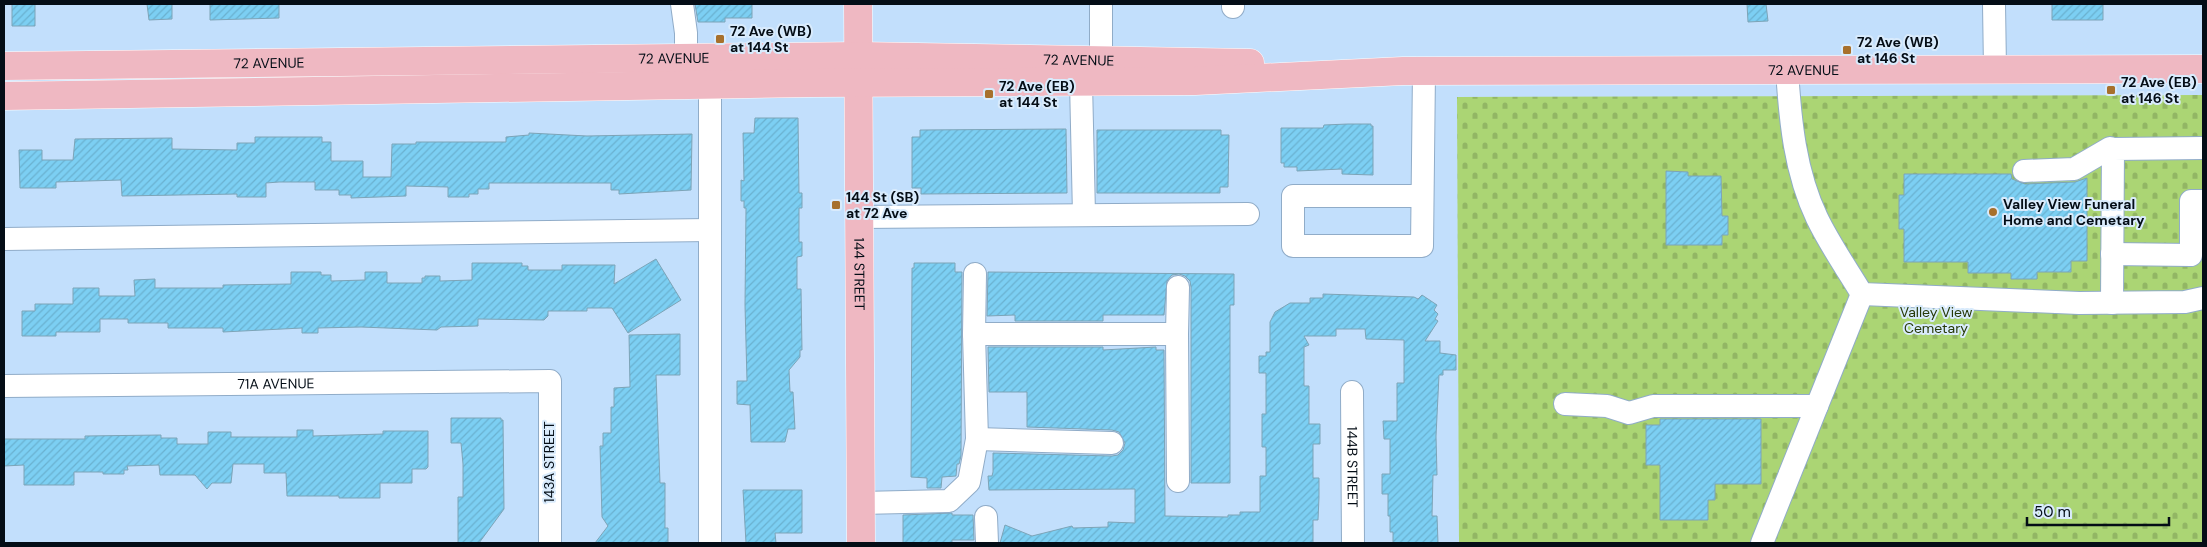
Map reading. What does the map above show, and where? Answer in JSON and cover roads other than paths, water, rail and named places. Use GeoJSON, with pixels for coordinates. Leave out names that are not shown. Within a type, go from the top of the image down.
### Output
{"type":"FeatureCollection","features":[{"type":"Feature","properties":{"kind":"main road","name":"144 STREET"},"geometry":{"type":"LineString","coordinates":[[858,4],[861,543]]}},
{"type":"Feature","properties":{"kind":"main road","name":"72 AVENUE"},"geometry":{"type":"LineString","coordinates":[[4,66],[858,56],[1222,61],[1413,71]]}},
{"type":"Feature","properties":{"kind":"main road","name":"72 AVENUE"},"geometry":{"type":"LineString","coordinates":[[4,96],[710,84],[1194,81],[1413,71],[2203,69]]}},
{"type":"Feature","properties":{"kind":"street"},"geometry":{"type":"LineString","coordinates":[[682,4],[686,33],[686,58]]}},
{"type":"Feature","properties":{"kind":"street"},"geometry":{"type":"LineString","coordinates":[[1101,4],[1101,59]]}},
{"type":"Feature","properties":{"kind":"street"},"geometry":{"type":"LineString","coordinates":[[1994,4],[1995,69]]}},
{"type":"Feature","properties":{"kind":"street"},"geometry":{"type":"LineString","coordinates":[[1787,69],[1790,118],[1801,176],[1817,218],[1862,294]]}},
{"type":"Feature","properties":{"kind":"street"},"geometry":{"type":"LineString","coordinates":[[1413,71],[1422,196],[1422,246],[1292,246],[1293,196],[1422,196]]}},
{"type":"Feature","properties":{"kind":"street"},"geometry":{"type":"LineString","coordinates":[[1081,82],[1084,215]]}},
{"type":"Feature","properties":{"kind":"street"},"geometry":{"type":"LineString","coordinates":[[710,84],[710,543]]}},
{"type":"Feature","properties":{"kind":"street"},"geometry":{"type":"LineString","coordinates":[[2024,171],[2074,170],[2110,148],[2203,148]]}},
{"type":"Feature","properties":{"kind":"street"},"geometry":{"type":"LineString","coordinates":[[2112,303],[2113,148]]}},
{"type":"Feature","properties":{"kind":"street"},"geometry":{"type":"LineString","coordinates":[[2112,254],[2191,255],[2191,201],[2203,201]]}},
{"type":"Feature","properties":{"kind":"street"},"geometry":{"type":"LineString","coordinates":[[859,217],[1248,214]]}},
{"type":"Feature","properties":{"kind":"street"},"geometry":{"type":"LineString","coordinates":[[4,239],[710,230]]}},
{"type":"Feature","properties":{"kind":"street"},"geometry":{"type":"LineString","coordinates":[[861,503],[949,501],[969,482],[977,440],[974,334],[975,274]]}},
{"type":"Feature","properties":{"kind":"street"},"geometry":{"type":"LineString","coordinates":[[1178,287],[1178,481]]}},
{"type":"Feature","properties":{"kind":"street"},"geometry":{"type":"LineString","coordinates":[[1862,294],[2112,303],[2186,302],[2203,298]]}},
{"type":"Feature","properties":{"kind":"street"},"geometry":{"type":"LineString","coordinates":[[1762,543],[1862,294]]}},
{"type":"Feature","properties":{"kind":"street"},"geometry":{"type":"LineString","coordinates":[[974,334],[1177,334]]}},
{"type":"Feature","properties":{"kind":"street","name":"71A AVENUE"},"geometry":{"type":"LineString","coordinates":[[4,386],[550,382]]}},
{"type":"Feature","properties":{"kind":"street","name":"143A STREET"},"geometry":{"type":"LineString","coordinates":[[550,382],[550,543]]}},
{"type":"Feature","properties":{"kind":"street","name":"144B STREET"},"geometry":{"type":"LineString","coordinates":[[1352,392],[1353,543]]}},
{"type":"Feature","properties":{"kind":"street"},"geometry":{"type":"LineString","coordinates":[[1564,404],[1606,406],[1629,413],[1653,406],[1817,406]]}},
{"type":"Feature","properties":{"kind":"street"},"geometry":{"type":"LineString","coordinates":[[977,440],[1112,443]]}},
{"type":"Feature","properties":{"kind":"street"},"geometry":{"type":"LineString","coordinates":[[986,517],[987,543]]}},
{"type":"Feature","properties":{"kind":"place","name":"72 Ave (WB) at 144 St"},"geometry":{"type":"Point","coordinates":[720,39]}},
{"type":"Feature","properties":{"kind":"place","name":"72 Ave (WB) at 146 St"},"geometry":{"type":"Point","coordinates":[1847,50]}},
{"type":"Feature","properties":{"kind":"place","name":"72 Ave (EB) at 146 St"},"geometry":{"type":"Point","coordinates":[2111,90]}},
{"type":"Feature","properties":{"kind":"place","name":"72 Ave (EB) at 144 St"},"geometry":{"type":"Point","coordinates":[989,94]}},
{"type":"Feature","properties":{"kind":"place","name":"144 St (SB) at 72 Ave"},"geometry":{"type":"Point","coordinates":[836,205]}},
{"type":"Feature","properties":{"kind":"place","name":"Valley View Funeral Home and Cemetary"},"geometry":{"type":"Point","coordinates":[1993,212]}},
{"type":"Feature","properties":{"kind":"park label","name":"Valley View Cemetary"},"geometry":{"type":"Point","coordinates":[1936,320]}}]}
